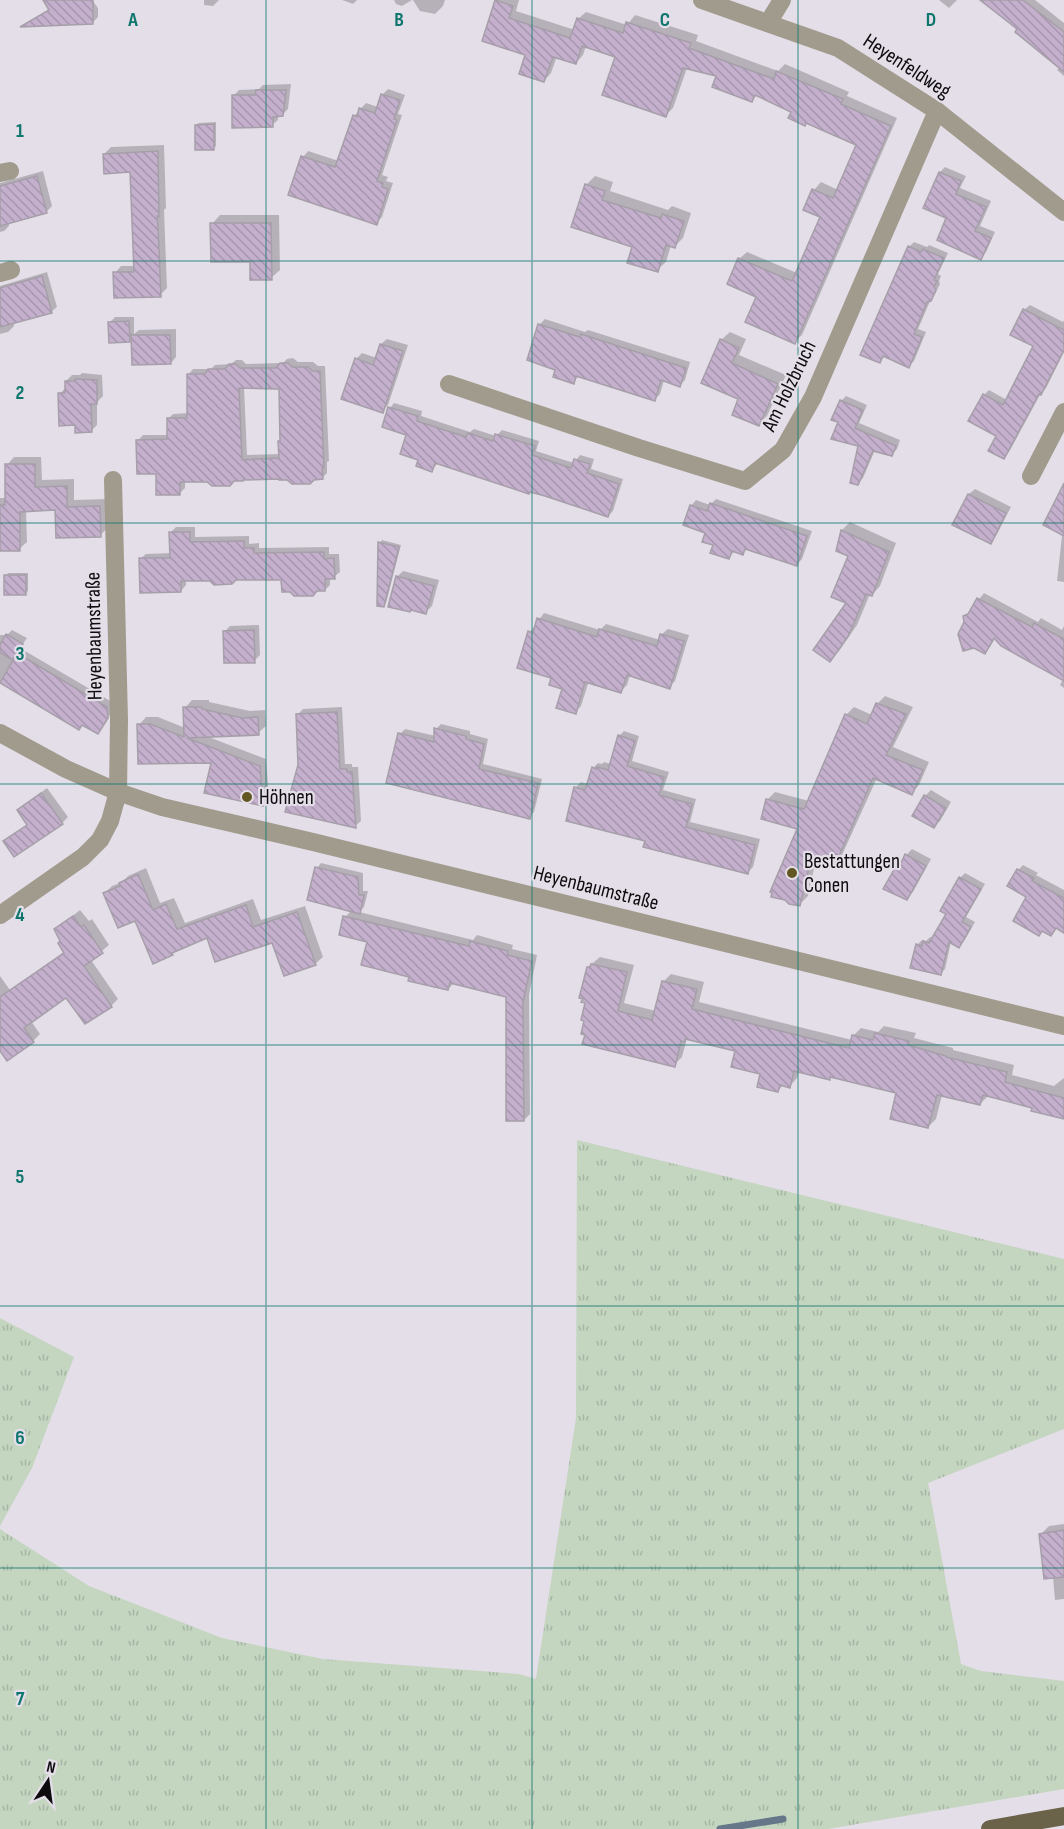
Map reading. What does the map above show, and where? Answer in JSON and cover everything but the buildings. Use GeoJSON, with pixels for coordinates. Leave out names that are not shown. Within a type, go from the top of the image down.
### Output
{"type":"FeatureCollection","features":[{"type":"Feature","properties":{"kind":"main road"},"geometry":{"type":"LineString","coordinates":[[990,1829],[1064,1816]]}},
{"type":"Feature","properties":{"kind":"street","name":"Heyenfeldweg"},"geometry":{"type":"LineString","coordinates":[[702,0],[838,48],[937,111],[1064,212]]}},
{"type":"Feature","properties":{"kind":"street"},"geometry":{"type":"LineString","coordinates":[[768,22],[782,0]]}},
{"type":"Feature","properties":{"kind":"street","name":"Am Holzbruch"},"geometry":{"type":"LineString","coordinates":[[449,384],[745,481],[783,450],[813,397],[937,111]]}},
{"type":"Feature","properties":{"kind":"street"},"geometry":{"type":"LineString","coordinates":[[1030,476],[1064,412]]}},
{"type":"Feature","properties":{"kind":"street","name":"Heyenbaumstraße"},"geometry":{"type":"LineString","coordinates":[[112,480],[118,792]]}},
{"type":"Feature","properties":{"kind":"street","name":"Heyenbaumstraße"},"geometry":{"type":"LineString","coordinates":[[0,733],[66,769],[118,792],[162,807],[314,842],[1064,1026]]}},
{"type":"Feature","properties":{"kind":"street"},"geometry":{"type":"LineString","coordinates":[[0,915],[83,857],[100,840],[110,821],[118,792]]}},
{"type":"Feature","properties":{"kind":"green space"},"geometry":{"type":"Polygon","coordinates":[[[577,1140],[1064,1259],[1064,1429],[928,1483],[961,1664],[981,1671],[1064,1681],[1064,1789],[828,1829],[0,1829],[0,1529],[89,1586],[222,1638],[323,1659],[519,1674],[536,1679],[576,1418],[577,1140]]]}},
{"type":"Feature","properties":{"kind":"green space"},"geometry":{"type":"Polygon","coordinates":[[[0,1318],[74,1357],[32,1468],[0,1526],[0,1318]]]}},
{"type":"Feature","properties":{"kind":"waterway"},"geometry":{"type":"LineString","coordinates":[[720,1829],[783,1819]]}},
{"type":"Feature","properties":{"kind":"place","name":"Höhnen"},"geometry":{"type":"Point","coordinates":[247,797]}},
{"type":"Feature","properties":{"kind":"place","name":"Bestattungen Conen"},"geometry":{"type":"Point","coordinates":[792,873]}}]}
